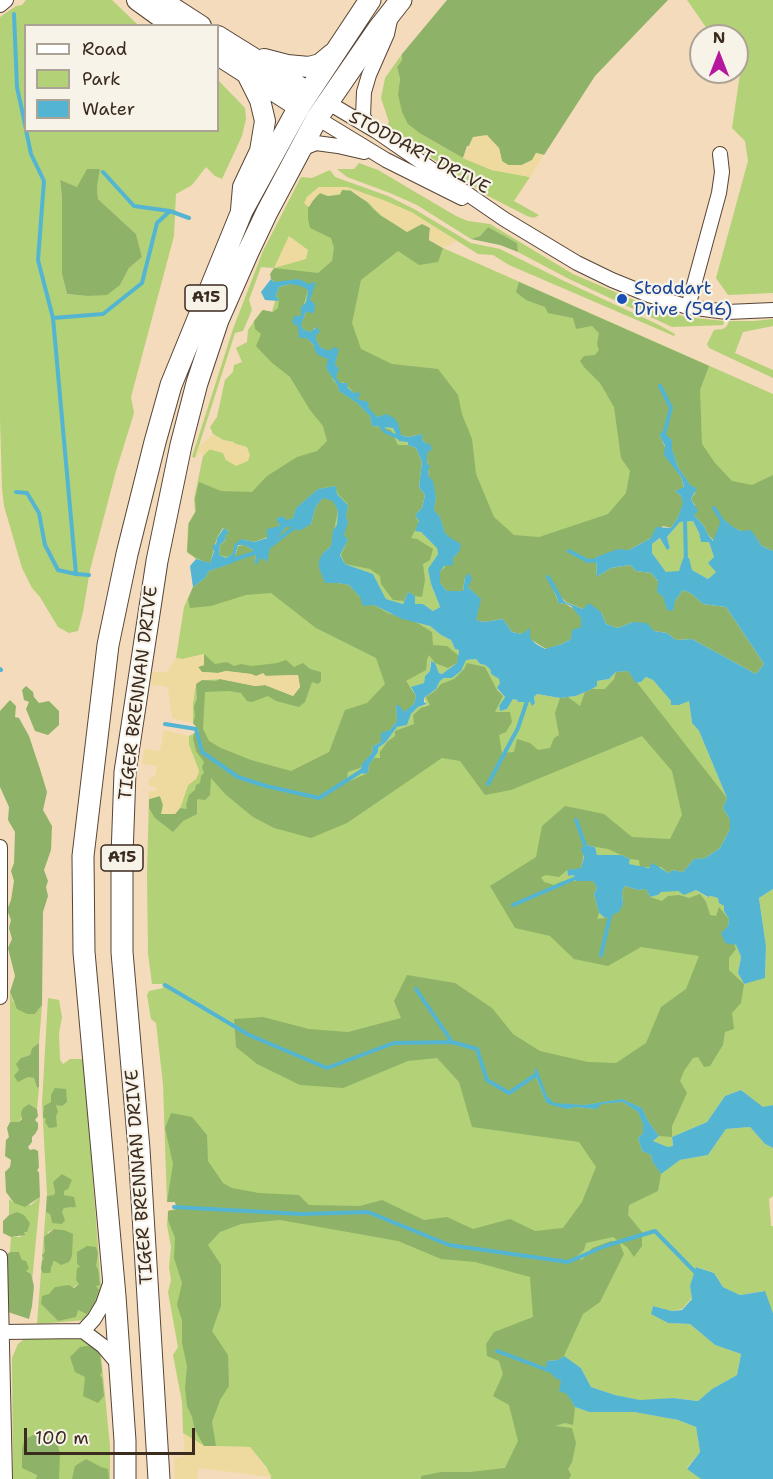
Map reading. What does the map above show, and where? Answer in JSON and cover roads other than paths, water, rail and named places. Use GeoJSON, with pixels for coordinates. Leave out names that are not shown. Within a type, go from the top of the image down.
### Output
{"type":"FeatureCollection","features":[{"type":"Feature","properties":{"kind":"main road"},"geometry":{"type":"LineString","coordinates":[[137,0],[170,24]]}},
{"type":"Feature","properties":{"kind":"main road"},"geometry":{"type":"LineString","coordinates":[[161,0],[198,24]]}},
{"type":"Feature","properties":{"kind":"main road","name":"TIGER BRENNAN DRIVE"},"geometry":{"type":"LineString","coordinates":[[125,1479],[125,1441],[113,1275],[84,952],[83,856],[108,645],[127,554],[171,385],[242,211],[304,99],[370,0]]}},
{"type":"Feature","properties":{"kind":"main road","name":"TIGER BRENNAN DRIVE"},"geometry":{"type":"LineString","coordinates":[[159,1479],[139,1149],[122,952],[125,772],[157,561],[181,445],[197,383],[218,320],[248,252],[322,110],[396,6]]}},
{"type":"Feature","properties":{"kind":"main road"},"geometry":{"type":"LineString","coordinates":[[219,37],[246,63],[322,110]]}},
{"type":"Feature","properties":{"kind":"main road"},"geometry":{"type":"LineString","coordinates":[[219,55],[246,63],[309,67],[320,64],[332,54]]}},
{"type":"Feature","properties":{"kind":"main road"},"geometry":{"type":"LineString","coordinates":[[242,211],[243,187],[260,151],[265,121],[246,63]]}},
{"type":"Feature","properties":{"kind":"street"},"geometry":{"type":"LineString","coordinates":[[0,5],[6,0]]}},
{"type":"Feature","properties":{"kind":"street"},"geometry":{"type":"LineString","coordinates":[[376,131],[365,120],[363,102],[369,75],[387,34],[396,6]]}},
{"type":"Feature","properties":{"kind":"street","name":"STODDART DRIVE"},"geometry":{"type":"LineString","coordinates":[[322,110],[376,131],[504,219],[577,263],[612,279],[649,295],[688,307],[727,312],[773,310]]}},
{"type":"Feature","properties":{"kind":"street","name":"STODDART DRIVE"},"geometry":{"type":"LineString","coordinates":[[322,110],[386,160],[504,219]]}},
{"type":"Feature","properties":{"kind":"street"},"geometry":{"type":"LineString","coordinates":[[293,162],[302,150],[316,143],[350,148],[386,160]]}},
{"type":"Feature","properties":{"kind":"street"},"geometry":{"type":"LineString","coordinates":[[688,307],[719,193],[722,172],[720,154]]}},
{"type":"Feature","properties":{"kind":"street"},"geometry":{"type":"LineString","coordinates":[[0,847],[0,998]]}},
{"type":"Feature","properties":{"kind":"street"},"geometry":{"type":"LineString","coordinates":[[0,1257],[3,1332],[2,1461],[5,1479]]}},
{"type":"Feature","properties":{"kind":"street"},"geometry":{"type":"LineString","coordinates":[[83,1331],[103,1304],[113,1275]]}},
{"type":"Feature","properties":{"kind":"street"},"geometry":{"type":"LineString","coordinates":[[3,1332],[83,1331],[103,1346],[120,1366]]}},
{"type":"Feature","properties":{"kind":"water"},"geometry":{"type":"Polygon","coordinates":[[[271,279],[274,282],[299,279],[309,284],[316,282],[310,300],[315,304],[314,313],[306,312],[301,325],[303,329],[310,332],[317,327],[320,332],[316,335],[316,339],[320,347],[330,351],[333,347],[339,349],[335,364],[339,369],[336,377],[340,383],[347,383],[348,388],[354,393],[359,392],[360,396],[357,399],[368,402],[369,408],[377,417],[386,414],[394,418],[401,435],[408,437],[423,434],[422,439],[425,443],[430,444],[432,449],[427,453],[427,463],[431,468],[428,468],[429,477],[433,481],[436,497],[434,510],[440,517],[445,533],[461,544],[459,552],[453,558],[453,565],[444,566],[440,572],[440,583],[447,591],[463,591],[465,577],[469,573],[472,579],[468,587],[481,599],[476,620],[484,622],[503,619],[512,632],[522,634],[530,628],[530,638],[545,649],[562,644],[571,639],[572,630],[581,627],[581,618],[571,606],[564,603],[559,604],[553,586],[555,583],[556,592],[565,602],[583,609],[589,603],[601,612],[606,624],[618,628],[633,622],[647,623],[654,631],[667,633],[676,640],[692,639],[756,674],[764,664],[726,607],[703,604],[692,594],[683,590],[675,601],[673,611],[667,610],[663,597],[657,592],[658,581],[651,573],[636,571],[630,565],[611,568],[597,577],[596,557],[618,549],[629,550],[651,538],[656,527],[671,528],[678,517],[683,503],[681,496],[675,491],[684,487],[681,477],[664,455],[665,446],[659,434],[663,432],[672,440],[672,449],[678,467],[691,486],[697,488],[691,499],[698,511],[694,515],[713,541],[722,518],[741,531],[751,530],[762,546],[773,551],[773,889],[759,898],[766,946],[765,978],[744,984],[738,973],[741,957],[736,945],[725,943],[721,933],[728,926],[729,919],[718,898],[708,897],[696,890],[684,895],[678,891],[661,892],[650,897],[646,889],[638,890],[625,886],[622,891],[623,904],[619,912],[605,918],[599,913],[594,894],[597,888],[593,881],[576,881],[574,875],[568,876],[567,870],[581,868],[584,857],[581,849],[585,845],[595,847],[597,855],[621,855],[630,859],[629,864],[649,868],[652,863],[669,873],[672,870],[683,872],[694,859],[705,858],[720,848],[730,829],[730,820],[723,808],[727,798],[699,731],[692,723],[689,701],[671,705],[671,701],[653,680],[646,677],[636,683],[628,671],[616,672],[609,679],[597,681],[597,686],[576,696],[560,698],[537,694],[532,706],[530,702],[518,702],[513,699],[507,709],[500,711],[499,706],[505,697],[497,688],[500,683],[499,679],[476,659],[466,660],[461,671],[452,678],[444,678],[436,689],[424,698],[427,704],[418,707],[411,714],[407,725],[397,727],[386,742],[378,748],[378,752],[369,765],[368,773],[363,774],[360,771],[362,764],[372,753],[373,746],[381,742],[381,733],[390,730],[397,721],[396,705],[400,706],[404,712],[414,704],[416,696],[411,687],[424,683],[425,676],[430,671],[431,661],[442,674],[457,663],[459,650],[455,649],[451,640],[430,626],[402,619],[374,605],[363,606],[360,597],[349,585],[325,583],[319,568],[319,560],[331,546],[333,530],[337,525],[338,511],[333,501],[323,498],[316,506],[311,524],[299,531],[293,527],[286,527],[270,548],[267,563],[264,559],[259,559],[258,564],[254,563],[256,557],[253,550],[244,545],[238,545],[233,563],[209,571],[205,578],[193,587],[190,566],[196,559],[210,563],[214,551],[212,546],[216,544],[224,528],[229,532],[220,545],[219,555],[226,558],[233,553],[234,545],[241,539],[254,542],[267,538],[267,529],[280,526],[276,519],[282,516],[287,520],[293,518],[296,508],[318,489],[336,486],[337,494],[348,505],[346,517],[348,522],[344,535],[348,540],[340,555],[345,564],[373,574],[386,599],[403,604],[408,592],[415,596],[415,604],[423,604],[433,611],[440,607],[428,569],[438,554],[437,548],[421,532],[415,531],[419,521],[415,515],[422,508],[425,495],[419,487],[422,462],[416,448],[408,445],[408,442],[399,441],[393,428],[372,426],[370,416],[357,403],[339,391],[326,368],[328,359],[318,355],[314,345],[306,338],[299,338],[298,327],[292,322],[294,316],[301,316],[301,307],[306,302],[308,290],[290,284],[279,287],[276,296],[279,301],[265,300],[261,292],[271,279]],[[693,521],[680,522],[667,537],[670,548],[667,550],[660,538],[652,544],[652,553],[666,572],[679,571],[683,558],[689,558],[692,570],[708,579],[716,572],[708,563],[714,557],[709,542],[701,542],[693,521]]]}},
{"type":"Feature","properties":{"kind":"water"},"geometry":{"type":"Polygon","coordinates":[[[535,1068],[547,1096],[554,1103],[584,1105],[622,1099],[642,1108],[659,1136],[653,1141],[668,1147],[673,1146],[672,1137],[707,1122],[725,1096],[741,1090],[763,1107],[773,1105],[773,1148],[765,1144],[750,1127],[726,1129],[708,1155],[680,1160],[661,1174],[652,1161],[651,1155],[642,1151],[638,1138],[643,1133],[643,1124],[638,1112],[623,1102],[602,1104],[596,1109],[575,1107],[567,1109],[551,1105],[546,1102],[535,1074],[535,1068]]]}},
{"type":"Feature","properties":{"kind":"water"},"geometry":{"type":"Polygon","coordinates":[[[696,1267],[714,1273],[723,1287],[740,1295],[765,1291],[773,1313],[773,1479],[701,1479],[687,1469],[700,1452],[696,1427],[678,1420],[634,1412],[589,1412],[575,1407],[567,1394],[559,1391],[561,1381],[554,1377],[546,1366],[547,1361],[558,1360],[564,1356],[581,1368],[591,1387],[640,1400],[673,1398],[698,1401],[712,1389],[737,1375],[741,1354],[715,1345],[690,1324],[668,1323],[651,1314],[653,1306],[672,1311],[682,1310],[692,1299],[690,1286],[696,1267]]]}},
{"type":"Feature","properties":{"kind":"waterway"},"geometry":{"type":"LineString","coordinates":[[14,14],[17,87],[24,120]]}},
{"type":"Feature","properties":{"kind":"waterway"},"geometry":{"type":"LineString","coordinates":[[26,132],[31,154],[44,181],[38,260],[53,318],[76,574]]}},
{"type":"Feature","properties":{"kind":"waterway"},"geometry":{"type":"LineString","coordinates":[[103,172],[134,206],[170,211],[189,218]]}},
{"type":"Feature","properties":{"kind":"waterway"},"geometry":{"type":"LineString","coordinates":[[53,318],[103,314],[142,283],[157,223],[170,211]]}},
{"type":"Feature","properties":{"kind":"waterway"},"geometry":{"type":"LineString","coordinates":[[660,386],[671,408],[663,438]]}},
{"type":"Feature","properties":{"kind":"waterway"},"geometry":{"type":"LineString","coordinates":[[379,424],[386,432],[400,438]]}},
{"type":"Feature","properties":{"kind":"waterway"},"geometry":{"type":"LineString","coordinates":[[16,492],[27,493],[39,513],[45,545],[58,570],[89,575]]}},
{"type":"Feature","properties":{"kind":"waterway"},"geometry":{"type":"LineString","coordinates":[[714,508],[723,522]]}},
{"type":"Feature","properties":{"kind":"waterway"},"geometry":{"type":"LineString","coordinates":[[685,519],[686,563]]}},
{"type":"Feature","properties":{"kind":"waterway"},"geometry":{"type":"LineString","coordinates":[[269,547],[296,526]]}},
{"type":"Feature","properties":{"kind":"waterway"},"geometry":{"type":"LineString","coordinates":[[569,551],[588,561],[599,560]]}},
{"type":"Feature","properties":{"kind":"waterway"},"geometry":{"type":"LineString","coordinates":[[230,561],[257,552]]}},
{"type":"Feature","properties":{"kind":"waterway"},"geometry":{"type":"LineString","coordinates":[[548,577],[561,600]]}},
{"type":"Feature","properties":{"kind":"waterway"},"geometry":{"type":"LineString","coordinates":[[488,784],[518,728],[528,698]]}},
{"type":"Feature","properties":{"kind":"waterway"},"geometry":{"type":"LineString","coordinates":[[165,724],[196,729],[202,752],[238,777],[266,786],[319,798],[363,770]]}},
{"type":"Feature","properties":{"kind":"waterway"},"geometry":{"type":"LineString","coordinates":[[576,820],[586,848]]}},
{"type":"Feature","properties":{"kind":"waterway"},"geometry":{"type":"LineString","coordinates":[[513,905],[578,877]]}},
{"type":"Feature","properties":{"kind":"waterway"},"geometry":{"type":"LineString","coordinates":[[601,955],[611,912]]}},
{"type":"Feature","properties":{"kind":"waterway"},"geometry":{"type":"LineString","coordinates":[[165,985],[249,1035],[327,1068],[394,1043],[452,1042],[477,1049],[487,1080],[509,1093],[537,1074]]}},
{"type":"Feature","properties":{"kind":"waterway"},"geometry":{"type":"LineString","coordinates":[[416,989],[452,1042]]}},
{"type":"Feature","properties":{"kind":"waterway"},"geometry":{"type":"LineString","coordinates":[[174,1207],[301,1214],[368,1212],[449,1245],[568,1262],[605,1246],[655,1231],[697,1274]]}},
{"type":"Feature","properties":{"kind":"waterway"},"geometry":{"type":"LineString","coordinates":[[497,1351],[553,1372]]}},
{"type":"Feature","properties":{"kind":"place","name":"Stoddart Drive (596)"},"geometry":{"type":"Point","coordinates":[622,299]}}]}
